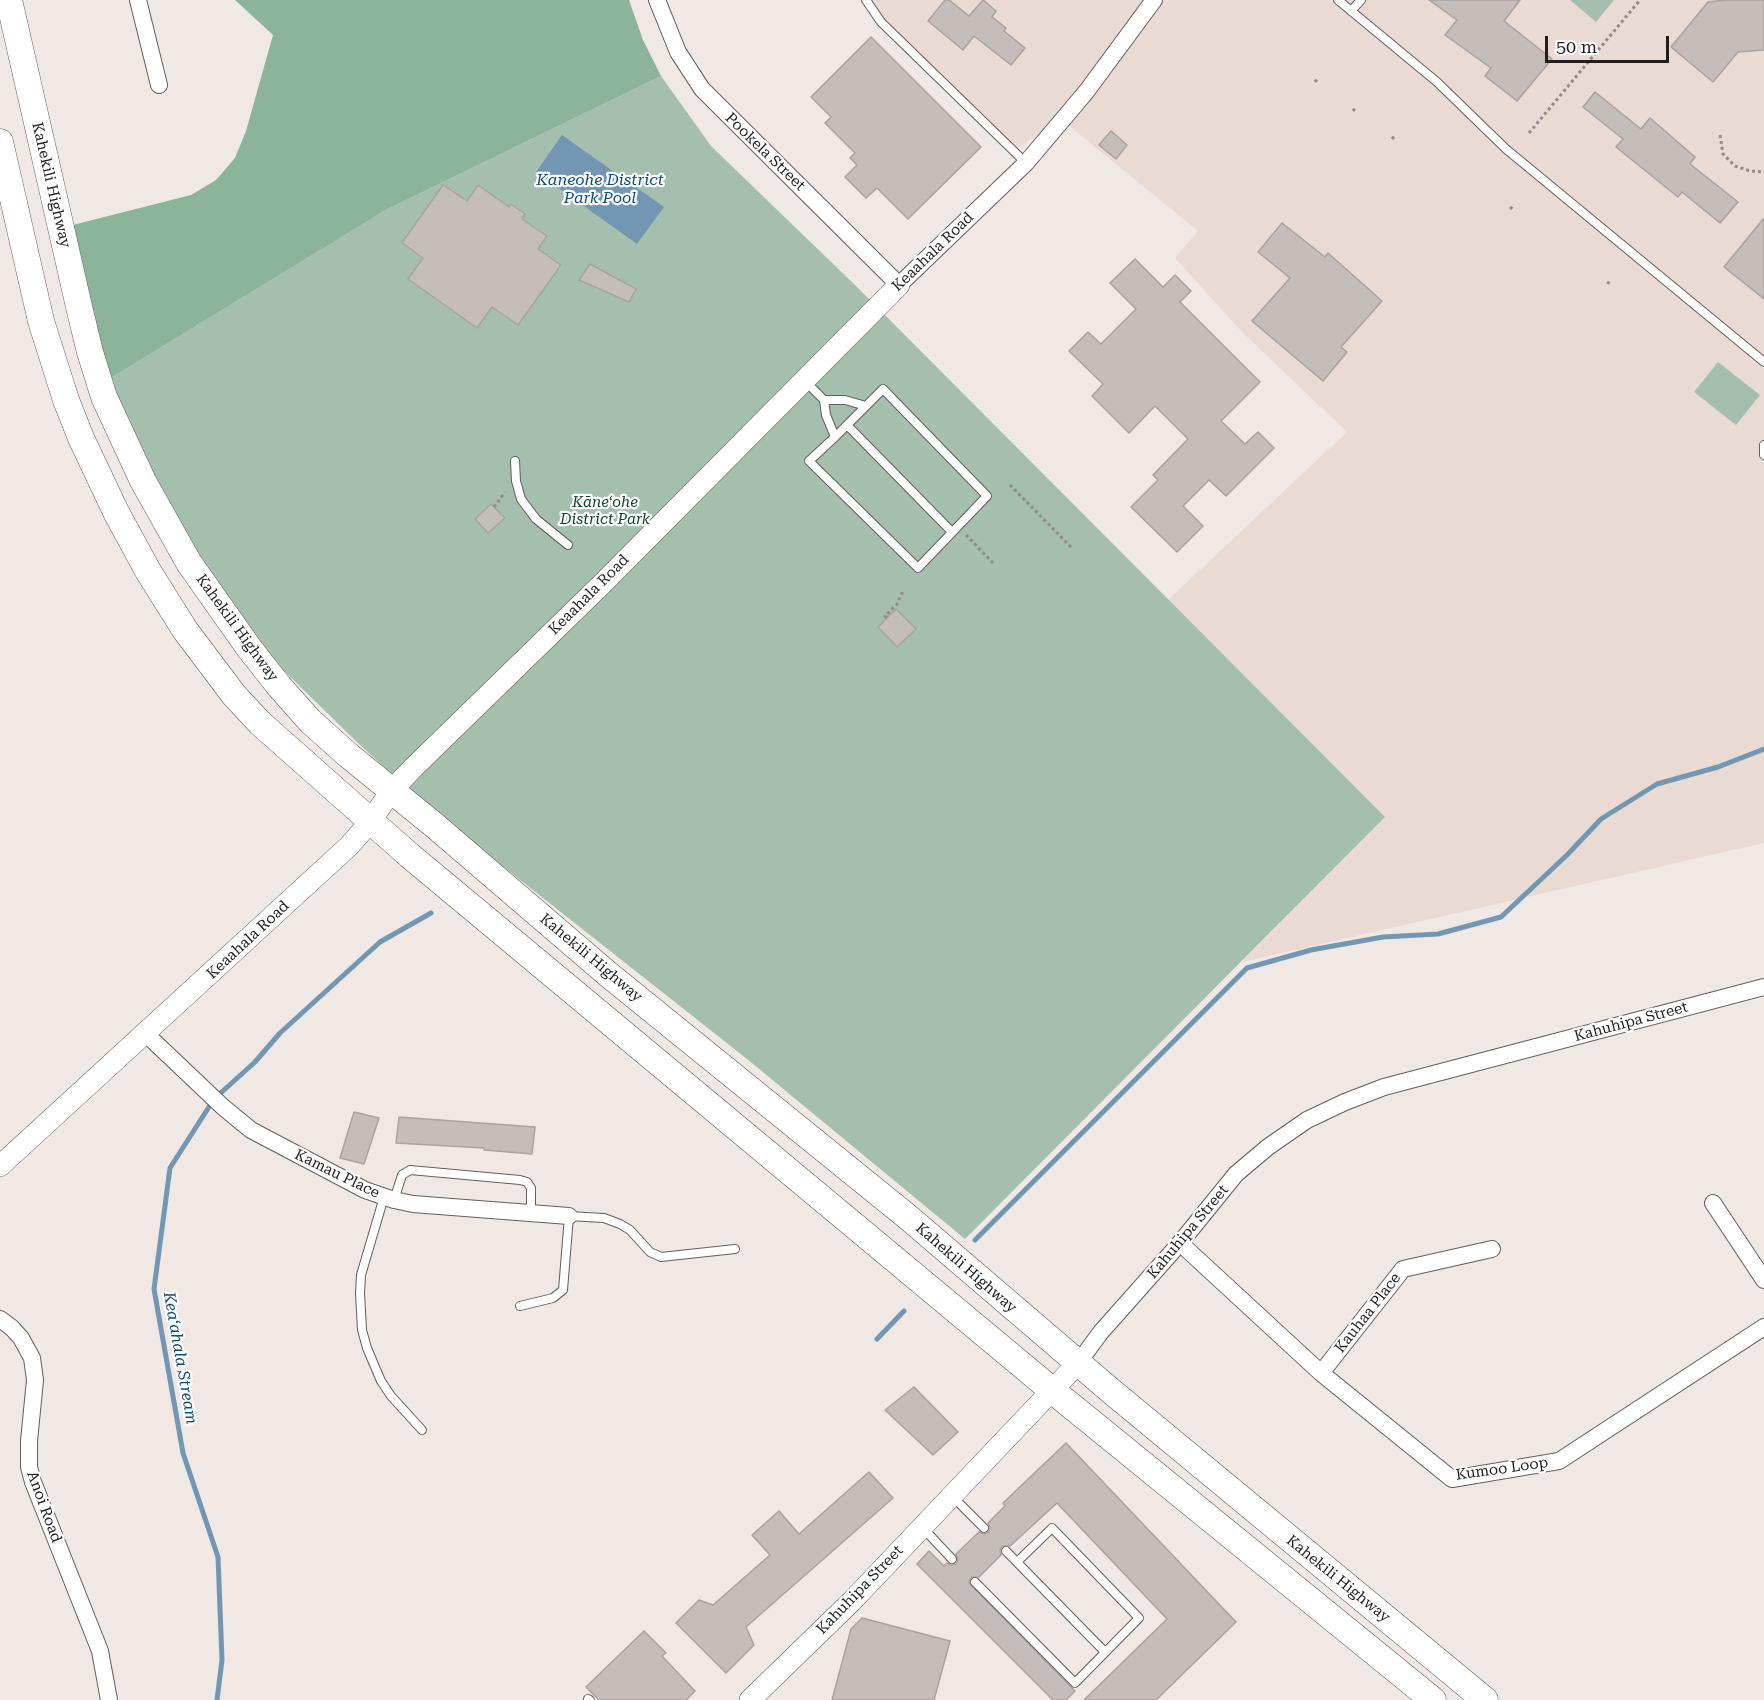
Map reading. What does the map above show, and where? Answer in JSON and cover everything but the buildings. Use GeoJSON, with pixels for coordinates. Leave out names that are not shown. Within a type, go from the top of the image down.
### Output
{"type":"FeatureCollection","features":[{"type":"Feature","properties":{"kind":"main road","name":"Kahekili Highway"},"geometry":{"type":"LineString","coordinates":[[9,0],[90,352],[105,397],[143,481],[165,524],[189,563],[249,648],[310,722],[609,975],[909,1218],[1078,1363],[1485,1700]]}},
{"type":"Feature","properties":{"kind":"main road"},"geometry":{"type":"LineString","coordinates":[[0,142],[40,321],[66,400],[99,477],[148,571],[185,630],[234,695],[260,723],[370,822],[1053,1391],[1433,1700]]}},
{"type":"Feature","properties":{"kind":"street"},"geometry":{"type":"LineString","coordinates":[[138,0],[159,85]]}},
{"type":"Feature","properties":{"kind":"street","name":"Pookela Street"},"geometry":{"type":"LineString","coordinates":[[657,0],[678,52],[702,89],[899,285]]}},
{"type":"Feature","properties":{"kind":"street","name":"Keaahala Road"},"geometry":{"type":"LineString","coordinates":[[0,1166],[349,846],[370,822],[391,791],[899,285],[1026,163],[1086,92],[1154,0]]}},
{"type":"Feature","properties":{"kind":"street","name":"Kahuhipa Street"},"geometry":{"type":"LineString","coordinates":[[750,1700],[852,1601],[1053,1391],[1236,1174],[1307,1120],[1384,1087],[1764,987]]}},
{"type":"Feature","properties":{"kind":"street","name":"Kamau Place"},"geometry":{"type":"LineString","coordinates":[[146,1034],[223,1107],[261,1137],[365,1190],[413,1204],[570,1216]]}},
{"type":"Feature","properties":{"kind":"street"},"geometry":{"type":"LineString","coordinates":[[1713,1203],[1764,1280]]}},
{"type":"Feature","properties":{"kind":"street","name":"Kumoo Loop"},"geometry":{"type":"LineString","coordinates":[[1180,1243],[1321,1373],[1452,1479],[1559,1461],[1764,1327]]}},
{"type":"Feature","properties":{"kind":"street","name":"Kauhaa Place"},"geometry":{"type":"LineString","coordinates":[[1321,1373],[1403,1269],[1492,1249]]}},
{"type":"Feature","properties":{"kind":"street","name":"Anoi Road"},"geometry":{"type":"LineString","coordinates":[[0,1319],[21,1338],[32,1358],[35,1380],[28,1441],[29,1467],[100,1651],[109,1700]]}},
{"type":"Feature","properties":{"kind":"lane"},"geometry":{"type":"LineString","coordinates":[[866,0],[881,22],[1026,163]]}},
{"type":"Feature","properties":{"kind":"lane"},"geometry":{"type":"LineString","coordinates":[[1338,0],[1437,82],[1506,149],[1764,362]]}},
{"type":"Feature","properties":{"kind":"lane"},"geometry":{"type":"LineString","coordinates":[[1351,11],[1361,0]]}},
{"type":"Feature","properties":{"kind":"lane"},"geometry":{"type":"LineString","coordinates":[[804,380],[824,400],[826,415],[835,437]]}},
{"type":"Feature","properties":{"kind":"lane"},"geometry":{"type":"LineString","coordinates":[[883,389],[987,496],[918,568],[808,461],[866,406],[883,389]]}},
{"type":"Feature","properties":{"kind":"lane"},"geometry":{"type":"LineString","coordinates":[[824,400],[845,400],[866,406]]}},
{"type":"Feature","properties":{"kind":"lane"},"geometry":{"type":"LineString","coordinates":[[847,424],[952,532]]}},
{"type":"Feature","properties":{"kind":"lane"},"geometry":{"type":"LineString","coordinates":[[1764,445],[1764,455]]}},
{"type":"Feature","properties":{"kind":"lane"},"geometry":{"type":"LineString","coordinates":[[515,461],[516,481],[521,499],[536,519],[568,545]]}},
{"type":"Feature","properties":{"kind":"lane"},"geometry":{"type":"LineString","coordinates":[[422,1430],[391,1396],[381,1381],[366,1348],[362,1330],[360,1293],[362,1275],[389,1198],[402,1175],[410,1170],[520,1180],[527,1182],[531,1188],[531,1213]]}},
{"type":"Feature","properties":{"kind":"lane"},"geometry":{"type":"LineString","coordinates":[[520,1306],[557,1296],[563,1290],[570,1216],[604,1218],[620,1224],[630,1230],[650,1252],[661,1257],[735,1249]]}},
{"type":"Feature","properties":{"kind":"lane"},"geometry":{"type":"LineString","coordinates":[[952,1496],[984,1528]]}},
{"type":"Feature","properties":{"kind":"lane"},"geometry":{"type":"LineString","coordinates":[[921,1527],[952,1559]]}},
{"type":"Feature","properties":{"kind":"lane"},"geometry":{"type":"LineString","coordinates":[[975,1582],[1074,1683],[1139,1618],[1052,1528],[1017,1562]]}},
{"type":"Feature","properties":{"kind":"lane"},"geometry":{"type":"LineString","coordinates":[[1006,1551],[1105,1652]]}},
{"type":"Feature","properties":{"kind":"path"},"geometry":{"type":"LineString","coordinates":[[1529,133],[1640,0]]}},
{"type":"Feature","properties":{"kind":"path"},"geometry":{"type":"LineString","coordinates":[[1392,139],[1395,135]]}},
{"type":"Feature","properties":{"kind":"path"},"geometry":{"type":"LineString","coordinates":[[1720,135],[1723,154],[1735,166],[1750,171],[1764,172]]}},
{"type":"Feature","properties":{"kind":"path"},"geometry":{"type":"LineString","coordinates":[[1510,207],[1514,210]]}},
{"type":"Feature","properties":{"kind":"path"},"geometry":{"type":"LineString","coordinates":[[1606,282],[1612,285]]}},
{"type":"Feature","properties":{"kind":"path"},"geometry":{"type":"LineString","coordinates":[[494,507],[504,496],[508,485],[516,481]]}},
{"type":"Feature","properties":{"kind":"path"},"geometry":{"type":"LineString","coordinates":[[1010,485],[1072,549]]}},
{"type":"Feature","properties":{"kind":"path"},"geometry":{"type":"LineString","coordinates":[[963,532],[994,564]]}},
{"type":"Feature","properties":{"kind":"path"},"geometry":{"type":"LineString","coordinates":[[887,618],[885,616],[897,604],[903,591]]}},
{"type":"Feature","properties":{"kind":"shaded area"},"geometry":{"type":"Polygon","coordinates":[[[866,0],[1764,0],[1764,843],[1242,962],[1385,817],[1168,600],[1347,432],[1243,333],[1175,258],[1198,231],[1062,120],[1013,151],[881,22],[866,0]]]}},
{"type":"Feature","properties":{"kind":"green space"},"geometry":{"type":"Polygon","coordinates":[[[235,0],[629,0],[643,40],[661,76],[386,210],[106,381],[69,226],[191,195],[216,180],[235,158],[246,131],[273,35],[235,0]]]}},
{"type":"Feature","properties":{"kind":"green space"},"geometry":{"type":"Polygon","coordinates":[[[1570,0],[1614,0],[1596,22],[1570,0]]]}},
{"type":"Feature","properties":{"kind":"green space","name":"Kāneʻohe District Park"},"geometry":{"type":"Polygon","coordinates":[[[661,76],[711,146],[856,286],[1385,817],[965,1239],[747,1059],[429,808],[278,665],[200,571],[106,381],[386,210],[661,76]]]}},
{"type":"Feature","properties":{"kind":"green space"},"geometry":{"type":"Polygon","coordinates":[[[1718,362],[1760,395],[1736,425],[1694,392],[1718,362]]]}},
{"type":"Feature","properties":{"kind":"water","name":"Kaneohe District Park Pool"},"geometry":{"type":"Polygon","coordinates":[[[562,135],[664,207],[637,244],[536,172],[562,135]]]}},
{"type":"Feature","properties":{"kind":"waterway"},"geometry":{"type":"LineString","coordinates":[[975,1240],[1247,968],[1311,950],[1383,937],[1438,934],[1501,917],[1567,855],[1601,819],[1657,784],[1718,767],[1764,749]]}},
{"type":"Feature","properties":{"kind":"waterway","name":"Keaʻahala Stream"},"geometry":{"type":"LineString","coordinates":[[217,1700],[222,1660],[218,1557],[183,1453],[154,1289],[170,1168],[214,1099],[255,1062],[280,1033],[380,942],[431,913]]}},
{"type":"Feature","properties":{"kind":"waterway"},"geometry":{"type":"LineString","coordinates":[[877,1339],[904,1311]]}}]}
